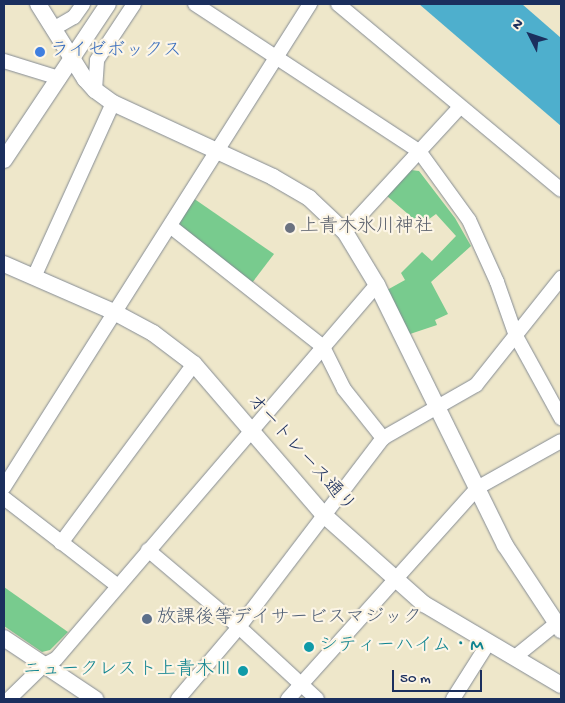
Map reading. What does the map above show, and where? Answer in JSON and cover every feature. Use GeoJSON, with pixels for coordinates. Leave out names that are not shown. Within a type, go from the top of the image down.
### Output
{"type":"FeatureCollection","features":[{"type":"Feature","properties":{"kind":"street"},"geometry":{"type":"LineString","coordinates":[[38,4],[72,59],[95,90],[113,102],[216,152],[273,177],[309,198],[345,232],[377,285],[505,545],[559,627],[515,657]]}},
{"type":"Feature","properties":{"kind":"street"},"geometry":{"type":"LineString","coordinates":[[54,29],[74,17],[83,4]]}},
{"type":"Feature","properties":{"kind":"street"},"geometry":{"type":"LineString","coordinates":[[4,160],[108,4]]}},
{"type":"Feature","properties":{"kind":"street"},"geometry":{"type":"LineString","coordinates":[[95,90],[96,60],[134,4]]}},
{"type":"Feature","properties":{"kind":"street"},"geometry":{"type":"LineString","coordinates":[[195,4],[419,151],[469,220],[497,282],[516,336],[561,418]]}},
{"type":"Feature","properties":{"kind":"street"},"geometry":{"type":"LineString","coordinates":[[4,487],[170,226],[275,56],[310,4]]}},
{"type":"Feature","properties":{"kind":"street"},"geometry":{"type":"LineString","coordinates":[[338,4],[561,190]]}},
{"type":"Feature","properties":{"kind":"street"},"geometry":{"type":"LineString","coordinates":[[4,61],[58,78]]}},
{"type":"Feature","properties":{"kind":"street"},"geometry":{"type":"LineString","coordinates":[[34,277],[113,102]]}},
{"type":"Feature","properties":{"kind":"street"},"geometry":{"type":"LineString","coordinates":[[345,232],[460,107]]}},
{"type":"Feature","properties":{"kind":"street"},"geometry":{"type":"LineString","coordinates":[[170,226],[323,347],[344,388],[383,438]]}},
{"type":"Feature","properties":{"kind":"street","name":"オートレース通り"},"geometry":{"type":"LineString","coordinates":[[4,264],[114,312],[153,333],[194,364],[324,515],[424,604],[561,685]]}},
{"type":"Feature","properties":{"kind":"street"},"geometry":{"type":"LineString","coordinates":[[178,699],[239,627],[383,438],[438,409],[476,385],[561,278]]}},
{"type":"Feature","properties":{"kind":"street"},"geometry":{"type":"LineString","coordinates":[[10,699],[44,665],[56,659],[377,285]]}},
{"type":"Feature","properties":{"kind":"street"},"geometry":{"type":"LineString","coordinates":[[62,543],[194,364]]}},
{"type":"Feature","properties":{"kind":"street"},"geometry":{"type":"LineString","coordinates":[[288,699],[477,488],[561,441]]}},
{"type":"Feature","properties":{"kind":"street"},"geometry":{"type":"LineString","coordinates":[[4,498],[118,586]]}},
{"type":"Feature","properties":{"kind":"street"},"geometry":{"type":"LineString","coordinates":[[148,550],[239,627],[317,699]]}},
{"type":"Feature","properties":{"kind":"street"},"geometry":{"type":"LineString","coordinates":[[4,638],[94,699]]}},
{"type":"Feature","properties":{"kind":"street"},"geometry":{"type":"LineString","coordinates":[[453,699],[489,642]]}},
{"type":"Feature","properties":{"kind":"green space"},"geometry":{"type":"Polygon","coordinates":[[[411,170],[419,171],[455,218],[471,246],[431,282],[448,314],[435,320],[437,325],[410,334],[387,290],[405,280],[401,273],[422,252],[432,261],[456,236],[436,214],[425,222],[420,216],[415,220],[387,196],[411,170]]]}},
{"type":"Feature","properties":{"kind":"green space"},"geometry":{"type":"Polygon","coordinates":[[[193,198],[274,254],[252,283],[180,227],[179,221],[193,198]]]}},
{"type":"Feature","properties":{"kind":"green space"},"geometry":{"type":"Polygon","coordinates":[[[4,587],[68,632],[50,650],[42,652],[4,626],[4,587]]]}},
{"type":"Feature","properties":{"kind":"water"},"geometry":{"type":"Polygon","coordinates":[[[419,4],[522,4],[561,38],[561,126],[419,4]]]}},
{"type":"Feature","properties":{"kind":"place","name":"ライゼボックス"},"geometry":{"type":"Point","coordinates":[40,52]}},
{"type":"Feature","properties":{"kind":"place","name":"上青木氷川神社"},"geometry":{"type":"Point","coordinates":[290,228]}},
{"type":"Feature","properties":{"kind":"place","name":"放課後等デイサービスマジック"},"geometry":{"type":"Point","coordinates":[147,619]}},
{"type":"Feature","properties":{"kind":"place","name":"シティーハイム・M"},"geometry":{"type":"Point","coordinates":[309,647]}},
{"type":"Feature","properties":{"kind":"place","name":"ニュークレスト上青木Ⅲ"},"geometry":{"type":"Point","coordinates":[243,671]}}]}
